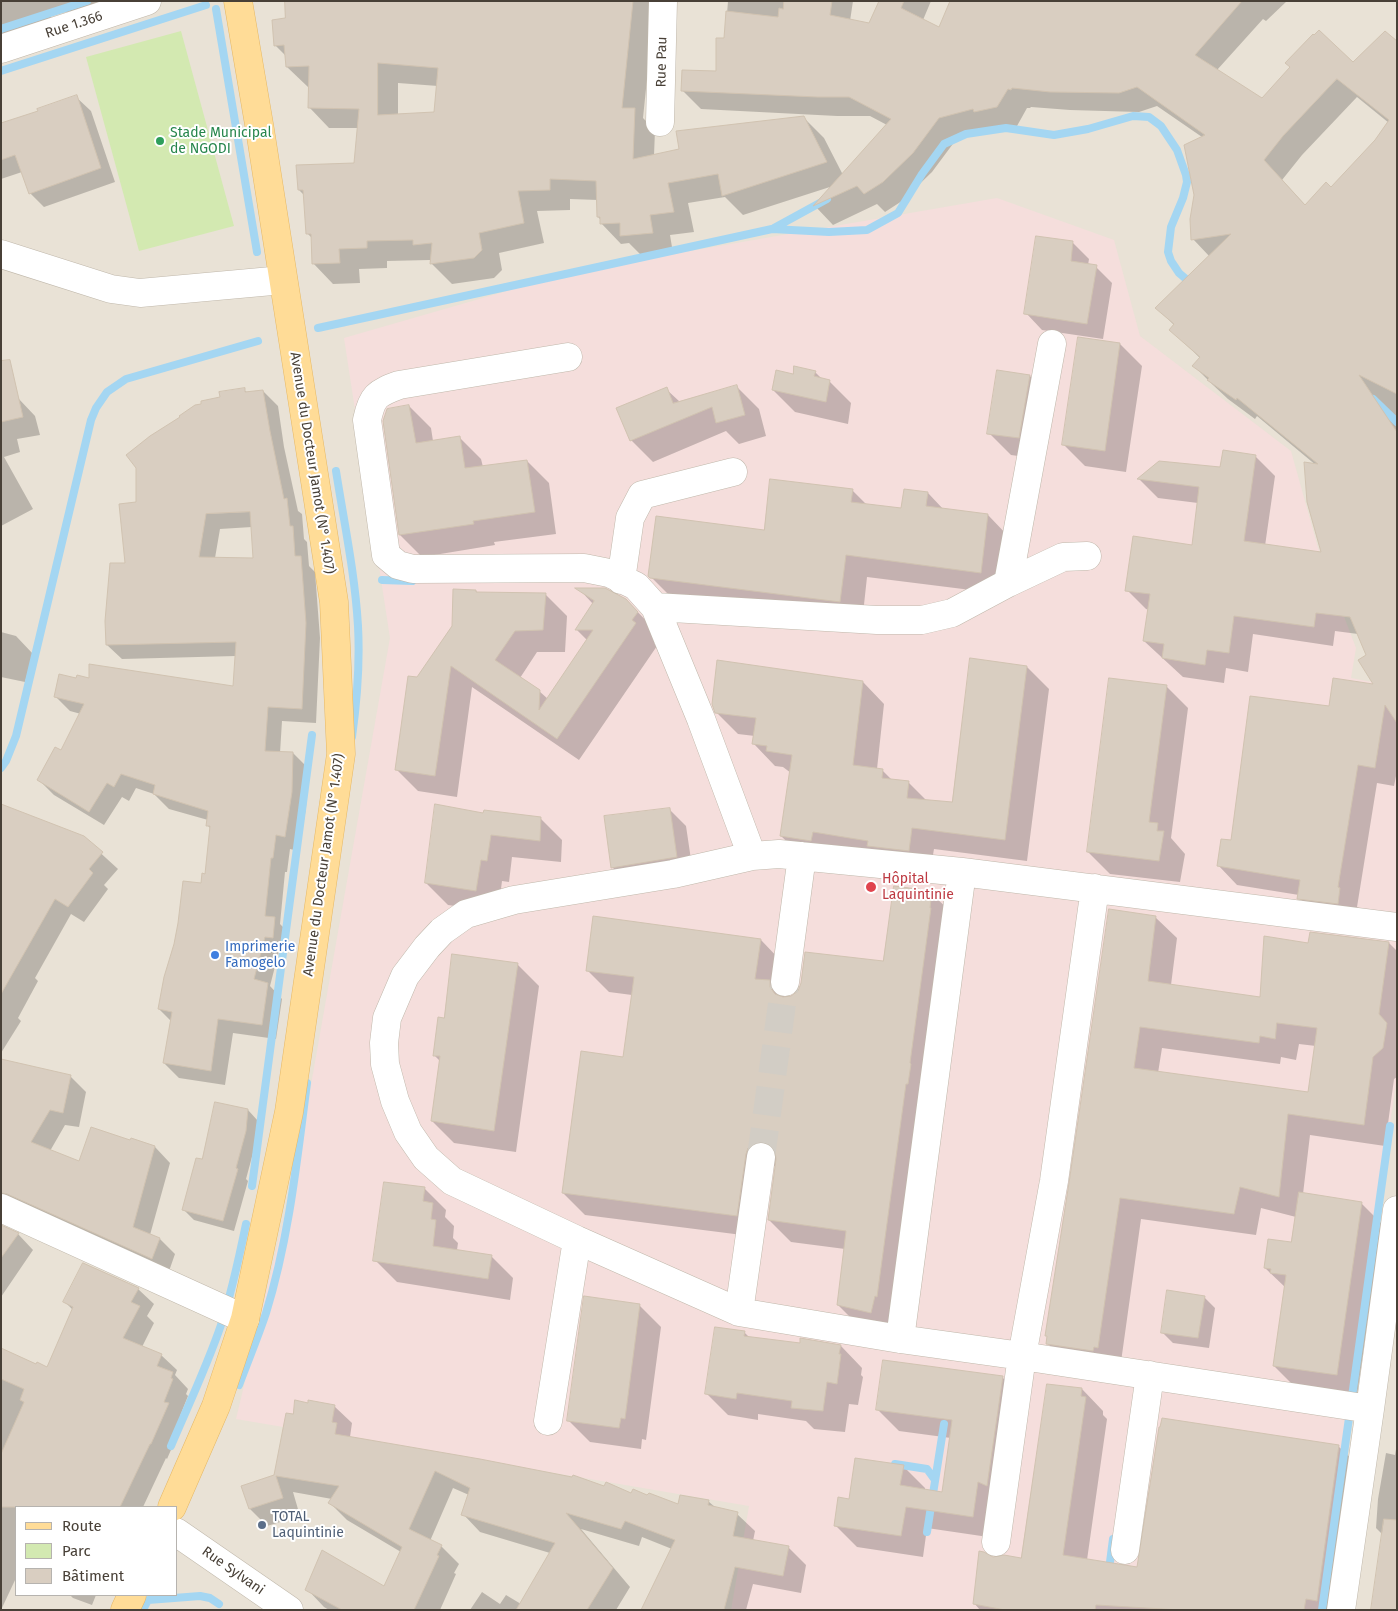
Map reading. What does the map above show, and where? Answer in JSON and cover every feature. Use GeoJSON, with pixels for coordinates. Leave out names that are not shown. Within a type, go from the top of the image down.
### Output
{"type":"FeatureCollection","features":[{"type":"Feature","properties":{"kind":"main road","name":"Avenue du Docteur Jamot (N° 1.407)"},"geometry":{"type":"LineString","coordinates":[[172,1506],[216,1406],[245,1319],[289,1112],[341,754],[334,602],[238,1]]}},
{"type":"Feature","properties":{"kind":"main road"},"geometry":{"type":"LineString","coordinates":[[125,1610],[132,1596]]}},
{"type":"Feature","properties":{"kind":"street","name":"Rue 1.366"},"geometry":{"type":"LineString","coordinates":[[1,49],[147,1]]}},
{"type":"Feature","properties":{"kind":"street","name":"Rue Pau"},"geometry":{"type":"LineString","coordinates":[[660,122],[663,1]]}},
{"type":"Feature","properties":{"kind":"street"},"geometry":{"type":"LineString","coordinates":[[1,254],[111,288],[140,293],[283,280]]}},
{"type":"Feature","properties":{"kind":"street"},"geometry":{"type":"LineString","coordinates":[[1008,583],[1052,344]]}},
{"type":"Feature","properties":{"kind":"street"},"geometry":{"type":"LineString","coordinates":[[568,356],[400,385],[378,394],[370,404],[367,420],[386,555],[398,565],[413,569],[584,568],[609,573],[636,586],[655,607],[701,719],[752,856]]}},
{"type":"Feature","properties":{"kind":"street"},"geometry":{"type":"LineString","coordinates":[[621,580],[630,518],[642,495],[733,472]]}},
{"type":"Feature","properties":{"kind":"street"},"geometry":{"type":"LineString","coordinates":[[655,607],[828,617],[922,620],[952,612],[1063,557],[1087,556]]}},
{"type":"Feature","properties":{"kind":"street"},"geometry":{"type":"LineString","coordinates":[[1370,1409],[900,1339],[739,1312],[577,1240],[452,1181],[426,1158],[408,1132],[395,1101],[385,1064],[384,1042],[387,1018],[404,976],[442,931],[466,914],[514,900],[673,874],[752,856],[779,854],[962,872],[1397,927]]}},
{"type":"Feature","properties":{"kind":"street"},"geometry":{"type":"LineString","coordinates":[[786,982],[802,856]]}},
{"type":"Feature","properties":{"kind":"street"},"geometry":{"type":"LineString","coordinates":[[900,1339],[962,872]]}},
{"type":"Feature","properties":{"kind":"street"},"geometry":{"type":"LineString","coordinates":[[996,1542],[1022,1356],[1054,1181],[1095,888]]}},
{"type":"Feature","properties":{"kind":"street"},"geometry":{"type":"LineString","coordinates":[[739,1312],[761,1157]]}},
{"type":"Feature","properties":{"kind":"street"},"geometry":{"type":"LineString","coordinates":[[1,1208],[245,1319]]}},
{"type":"Feature","properties":{"kind":"street"},"geometry":{"type":"LineString","coordinates":[[1341,1610],[1397,1210]]}},
{"type":"Feature","properties":{"kind":"street"},"geometry":{"type":"LineString","coordinates":[[548,1421],[577,1240]]}},
{"type":"Feature","properties":{"kind":"street"},"geometry":{"type":"LineString","coordinates":[[1125,1550],[1150,1375]]}},
{"type":"Feature","properties":{"kind":"street","name":"Rue Sylvani"},"geometry":{"type":"LineString","coordinates":[[178,1533],[289,1610]]}},
{"type":"Feature","properties":{"kind":"shaded area"},"geometry":{"type":"Polygon","coordinates":[[[1,1],[1397,1],[1397,1610],[1,1610],[1,1]]]}},
{"type":"Feature","properties":{"kind":"shaded area","name":"Hôpital Laquintinie"},"geometry":{"type":"Polygon","coordinates":[[[997,198],[1114,240],[1140,336],[1291,451],[1318,548],[1356,648],[1351,678],[1387,685],[1397,700],[1397,1075],[1321,1610],[731,1610],[749,1506],[236,1419],[297,1164],[390,638],[344,338],[580,270],[997,198]]]}},
{"type":"Feature","properties":{"kind":"green space","name":"Stade Municipal de NGODI"},"geometry":{"type":"Polygon","coordinates":[[[181,31],[234,226],[139,251],[86,57],[181,31]]]}},
{"type":"Feature","properties":{"kind":"building"},"geometry":{"type":"Polygon","coordinates":[[[285,1],[633,1],[622,108],[635,108],[633,159],[679,149],[676,131],[804,116],[827,162],[722,196],[718,174],[668,183],[674,212],[650,215],[653,233],[620,236],[620,223],[600,224],[600,217],[597,217],[596,181],[550,179],[550,190],[518,191],[524,223],[479,233],[482,250],[474,258],[430,264],[432,243],[413,245],[413,240],[367,241],[367,248],[339,249],[340,263],[312,264],[311,234],[306,234],[303,190],[298,190],[296,165],[354,163],[359,109],[308,108],[309,66],[286,67],[284,45],[274,46],[272,20],[285,18],[285,1]],[[378,63],[378,115],[434,112],[438,68],[378,63]]]}},
{"type":"Feature","properties":{"kind":"building"},"geometry":{"type":"Polygon","coordinates":[[[784,1],[832,1],[830,15],[869,23],[879,1],[904,1],[901,8],[939,27],[950,1],[1242,1],[1195,55],[1262,98],[1290,67],[1285,63],[1319,30],[1353,62],[1385,31],[1397,41],[1397,394],[1359,375],[1397,432],[1397,723],[1385,705],[1375,768],[1358,765],[1338,887],[1340,888],[1338,904],[1297,899],[1300,880],[1217,866],[1221,839],[1231,840],[1250,696],[1329,706],[1333,678],[1373,684],[1358,660],[1366,655],[1350,617],[1316,613],[1314,627],[1234,616],[1229,653],[1207,650],[1205,665],[1162,658],[1164,644],[1143,641],[1150,594],[1125,591],[1133,536],[1192,545],[1199,487],[1137,479],[1159,461],[1220,467],[1223,450],[1256,455],[1244,541],[1321,552],[1307,502],[1304,462],[1318,464],[1237,398],[1236,400],[1207,380],[1209,378],[1192,366],[1200,357],[1169,330],[1174,324],[1155,308],[1231,234],[1191,240],[1190,219],[1194,195],[1184,145],[1205,135],[1137,87],[1119,93],[1050,92],[1012,88],[1011,90],[1008,89],[997,107],[974,112],[973,109],[939,118],[913,153],[883,182],[864,194],[857,186],[813,206],[891,119],[849,97],[681,91],[682,70],[716,71],[716,38],[724,38],[726,11],[778,17],[779,8],[783,9],[784,1]],[[1337,79],[1283,136],[1264,160],[1305,205],[1326,182],[1331,187],[1375,140],[1389,120],[1337,79]]]}},
{"type":"Feature","properties":{"kind":"building"},"geometry":{"type":"Polygon","coordinates":[[[77,95],[101,168],[29,194],[15,155],[1,160],[1,123],[38,111],[37,109],[77,95]]]}},
{"type":"Feature","properties":{"kind":"building"},"geometry":{"type":"Polygon","coordinates":[[[1036,236],[1073,241],[1071,261],[1097,265],[1087,324],[1024,314],[1036,236]]]}},
{"type":"Feature","properties":{"kind":"building"},"geometry":{"type":"Polygon","coordinates":[[[1078,337],[1120,343],[1105,451],[1062,445],[1078,337]]]}},
{"type":"Feature","properties":{"kind":"building"},"geometry":{"type":"Polygon","coordinates":[[[10,360],[23,417],[1,422],[1,361],[10,360]]]}},
{"type":"Feature","properties":{"kind":"building"},"geometry":{"type":"Polygon","coordinates":[[[794,366],[816,371],[814,376],[830,380],[826,402],[772,390],[776,370],[793,374],[794,366]]]}},
{"type":"Feature","properties":{"kind":"building"},"geometry":{"type":"Polygon","coordinates":[[[997,370],[1030,375],[1019,438],[987,434],[997,370]]]}},
{"type":"Feature","properties":{"kind":"building"},"geometry":{"type":"Polygon","coordinates":[[[737,385],[745,415],[716,423],[712,407],[630,441],[616,408],[667,387],[673,403],[737,385]]]}},
{"type":"Feature","properties":{"kind":"building"},"geometry":{"type":"Polygon","coordinates":[[[245,388],[245,392],[263,390],[284,499],[287,498],[290,526],[293,526],[295,556],[301,556],[306,623],[302,709],[268,707],[265,751],[293,752],[292,792],[285,837],[276,835],[273,858],[271,858],[265,916],[275,917],[273,938],[265,937],[254,979],[268,983],[262,1025],[218,1019],[211,1071],[163,1063],[172,1012],[158,1009],[164,977],[174,944],[183,881],[201,883],[202,873],[205,874],[210,826],[206,826],[208,811],[153,794],[155,785],[121,774],[114,787],[107,783],[89,812],[37,780],[55,747],[61,750],[84,704],[54,697],[59,674],[76,678],[77,675],[89,678],[89,664],[233,686],[236,642],[106,645],[105,621],[110,563],[125,563],[119,504],[136,502],[136,468],[126,455],[195,405],[201,404],[201,401],[220,397],[219,392],[245,388]],[[250,512],[206,514],[199,557],[253,558],[250,512]]]}},
{"type":"Feature","properties":{"kind":"building"},"geometry":{"type":"Polygon","coordinates":[[[409,405],[416,443],[460,436],[465,468],[527,460],[535,512],[473,521],[474,524],[399,535],[383,421],[387,409],[409,405]]]}},
{"type":"Feature","properties":{"kind":"building"},"geometry":{"type":"Polygon","coordinates":[[[770,479],[853,489],[851,502],[901,508],[904,489],[928,492],[926,506],[988,514],[981,573],[846,555],[840,602],[650,578],[648,576],[656,516],[764,530],[770,479]]]}},
{"type":"Feature","properties":{"kind":"building"},"geometry":{"type":"Polygon","coordinates":[[[575,588],[605,588],[626,599],[638,612],[632,620],[636,623],[557,739],[451,666],[435,776],[395,770],[408,676],[417,677],[452,626],[453,589],[476,590],[476,592],[546,593],[543,630],[515,631],[495,660],[540,690],[539,710],[593,630],[575,630],[594,601],[575,588]]]}},
{"type":"Feature","properties":{"kind":"building"},"geometry":{"type":"Polygon","coordinates":[[[970,658],[1027,666],[1005,840],[912,828],[909,851],[867,846],[868,841],[813,832],[811,841],[780,836],[792,755],[766,751],[767,746],[752,744],[756,718],[715,713],[712,704],[717,660],[863,681],[853,765],[883,769],[882,778],[909,781],[907,798],[952,802],[970,658]]]}},
{"type":"Feature","properties":{"kind":"building"},"geometry":{"type":"Polygon","coordinates":[[[1109,678],[1167,685],[1149,822],[1158,823],[1157,831],[1164,831],[1159,861],[1087,852],[1109,678]]]}},
{"type":"Feature","properties":{"kind":"building"},"geometry":{"type":"Polygon","coordinates":[[[1,804],[84,836],[103,852],[89,869],[93,873],[68,907],[55,899],[1,994],[1,804]]]}},
{"type":"Feature","properties":{"kind":"building"},"geometry":{"type":"Polygon","coordinates":[[[435,804],[483,813],[484,810],[541,817],[540,841],[491,835],[487,861],[481,860],[476,891],[425,883],[435,804]]]}},
{"type":"Feature","properties":{"kind":"building"},"geometry":{"type":"Polygon","coordinates":[[[670,808],[677,857],[611,868],[604,816],[670,808]]]}},
{"type":"Feature","properties":{"kind":"building"},"geometry":{"type":"Polygon","coordinates":[[[894,886],[932,891],[911,1064],[908,1084],[906,1084],[877,1297],[875,1296],[871,1313],[837,1305],[846,1231],[768,1220],[776,1159],[775,1151],[770,1144],[764,1142],[755,1143],[748,1148],[737,1216],[562,1193],[581,1051],[623,1057],[634,977],[586,971],[593,916],[761,939],[755,979],[770,980],[770,987],[775,994],[783,997],[791,996],[798,991],[801,983],[805,952],[883,961],[894,886]]]}},
{"type":"Feature","properties":{"kind":"building"},"geometry":{"type":"Polygon","coordinates":[[[1109,909],[1156,916],[1148,981],[1260,997],[1264,936],[1308,943],[1310,932],[1389,942],[1379,1014],[1387,1023],[1383,1048],[1373,1057],[1364,1125],[1288,1114],[1279,1197],[1240,1187],[1234,1214],[1120,1198],[1098,1348],[1094,1347],[1093,1351],[1046,1344],[1047,1336],[1045,1336],[1109,909]],[[1277,1023],[1275,1039],[1260,1036],[1259,1043],[1140,1027],[1134,1068],[1308,1092],[1317,1028],[1277,1023]]]}},
{"type":"Feature","properties":{"kind":"building"},"geometry":{"type":"Polygon","coordinates":[[[452,954],[518,963],[494,1131],[431,1121],[440,1056],[433,1056],[438,1017],[444,1018],[452,954]]]}},
{"type":"Feature","properties":{"kind":"building"},"geometry":{"type":"Polygon","coordinates":[[[1,1059],[71,1075],[63,1113],[50,1110],[31,1142],[79,1161],[91,1127],[155,1146],[133,1227],[160,1238],[152,1259],[1,1193],[1,1059]]]}},
{"type":"Feature","properties":{"kind":"building"},"geometry":{"type":"Polygon","coordinates":[[[215,1102],[248,1109],[246,1131],[236,1168],[238,1169],[223,1221],[182,1210],[196,1158],[202,1159],[215,1102]]]}},
{"type":"Feature","properties":{"kind":"building"},"geometry":{"type":"Polygon","coordinates":[[[384,1182],[425,1187],[423,1201],[433,1203],[431,1219],[436,1220],[433,1246],[492,1255],[488,1279],[373,1261],[384,1182]]]}},
{"type":"Feature","properties":{"kind":"building"},"geometry":{"type":"Polygon","coordinates":[[[1299,1192],[1362,1202],[1337,1375],[1273,1366],[1286,1275],[1270,1273],[1271,1269],[1264,1268],[1268,1239],[1291,1242],[1299,1192]]]}},
{"type":"Feature","properties":{"kind":"building"},"geometry":{"type":"Polygon","coordinates":[[[1,1225],[19,1233],[1,1258],[1,1225]]]}},
{"type":"Feature","properties":{"kind":"building"},"geometry":{"type":"Polygon","coordinates":[[[83,1263],[139,1288],[131,1302],[140,1306],[123,1338],[162,1354],[157,1366],[173,1372],[171,1378],[173,1379],[164,1402],[169,1403],[120,1506],[1,1507],[1,1454],[24,1402],[20,1400],[24,1389],[1,1379],[1,1348],[47,1367],[73,1307],[63,1302],[83,1263]]]}},
{"type":"Feature","properties":{"kind":"building"},"geometry":{"type":"Polygon","coordinates":[[[1167,1290],[1205,1296],[1198,1338],[1161,1333],[1167,1290]]]}},
{"type":"Feature","properties":{"kind":"building"},"geometry":{"type":"Polygon","coordinates":[[[584,1296],[640,1304],[625,1419],[621,1418],[619,1428],[567,1421],[584,1296]]]}},
{"type":"Feature","properties":{"kind":"building"},"geometry":{"type":"Polygon","coordinates":[[[715,1327],[745,1331],[744,1336],[800,1343],[800,1338],[841,1345],[837,1384],[827,1382],[823,1411],[791,1408],[792,1401],[737,1393],[736,1399],[705,1394],[715,1327]]]}},
{"type":"Feature","properties":{"kind":"building"},"geometry":{"type":"Polygon","coordinates":[[[883,1360],[1003,1376],[987,1486],[978,1482],[973,1517],[906,1507],[901,1536],[834,1526],[838,1497],[849,1499],[855,1458],[904,1465],[900,1485],[942,1492],[952,1420],[876,1410],[883,1360]]]}},
{"type":"Feature","properties":{"kind":"building"},"geometry":{"type":"Polygon","coordinates":[[[1047,1384],[1082,1388],[1081,1396],[1086,1397],[1063,1555],[1137,1567],[1162,1418],[1339,1445],[1317,1601],[1306,1599],[1304,1610],[1180,1610],[1096,1605],[1095,1610],[1005,1610],[973,1604],[979,1551],[993,1557],[1004,1555],[1021,1558],[1047,1384]]]}},
{"type":"Feature","properties":{"kind":"building"},"geometry":{"type":"Polygon","coordinates":[[[295,1400],[308,1403],[308,1400],[335,1405],[332,1422],[337,1423],[335,1434],[572,1477],[573,1475],[604,1486],[606,1482],[631,1493],[633,1489],[647,1495],[649,1493],[678,1504],[680,1495],[709,1500],[708,1505],[738,1512],[733,1536],[789,1546],[783,1576],[735,1567],[724,1610],[641,1610],[675,1540],[625,1521],[621,1529],[566,1513],[613,1568],[587,1610],[516,1610],[555,1543],[461,1515],[470,1488],[435,1471],[409,1529],[442,1545],[437,1555],[439,1556],[414,1610],[342,1610],[305,1590],[322,1550],[384,1586],[402,1547],[328,1503],[339,1486],[276,1476],[283,1498],[249,1509],[241,1486],[274,1475],[286,1413],[293,1414],[295,1400]]]}},
{"type":"Feature","properties":{"kind":"building"},"geometry":{"type":"Polygon","coordinates":[[[1384,1519],[1397,1520],[1397,1610],[1371,1610],[1384,1519]]]}},
{"type":"Feature","properties":{"kind":"waterway"},"geometry":{"type":"LineString","coordinates":[[1,29],[87,1]]}},
{"type":"Feature","properties":{"kind":"waterway"},"geometry":{"type":"LineString","coordinates":[[1,71],[206,5]]}},
{"type":"Feature","properties":{"kind":"waterway"},"geometry":{"type":"LineString","coordinates":[[216,9],[257,252]]}},
{"type":"Feature","properties":{"kind":"waterway"},"geometry":{"type":"LineString","coordinates":[[318,328],[772,229],[829,232],[867,230],[898,213],[922,174],[944,144],[966,134],[1006,128],[1054,135],[1088,129],[1133,116],[1149,117],[1161,126],[1177,150],[1187,182],[1183,198],[1171,227],[1168,252],[1171,261],[1179,273],[1195,283]]}},
{"type":"Feature","properties":{"kind":"waterway"},"geometry":{"type":"LineString","coordinates":[[774,228],[827,199]]}},
{"type":"Feature","properties":{"kind":"waterway"},"geometry":{"type":"LineString","coordinates":[[1,768],[6,761],[16,736],[91,420],[96,408],[107,392],[126,379],[258,341]]}},
{"type":"Feature","properties":{"kind":"waterway"},"geometry":{"type":"LineString","coordinates":[[1373,399],[1397,422]]}},
{"type":"Feature","properties":{"kind":"waterway"},"geometry":{"type":"LineString","coordinates":[[336,471],[357,607],[358,682],[352,737]]}},
{"type":"Feature","properties":{"kind":"waterway"},"geometry":{"type":"LineString","coordinates":[[382,580],[412,581]]}},
{"type":"Feature","properties":{"kind":"waterway"},"geometry":{"type":"LineString","coordinates":[[252,1186],[312,735]]}},
{"type":"Feature","properties":{"kind":"waterway"},"geometry":{"type":"LineString","coordinates":[[239,1385],[266,1313],[281,1257],[296,1170],[307,1083]]}},
{"type":"Feature","properties":{"kind":"waterway"},"geometry":{"type":"LineString","coordinates":[[1322,1610],[1390,1126]]}},
{"type":"Feature","properties":{"kind":"waterway"},"geometry":{"type":"LineString","coordinates":[[171,1446],[204,1371],[221,1325],[232,1288],[246,1224]]}},
{"type":"Feature","properties":{"kind":"waterway"},"geometry":{"type":"LineString","coordinates":[[927,1532],[944,1424]]}},
{"type":"Feature","properties":{"kind":"waterway"},"geometry":{"type":"LineString","coordinates":[[895,1464],[927,1469],[935,1480]]}},
{"type":"Feature","properties":{"kind":"waterway"},"geometry":{"type":"LineString","coordinates":[[1110,1562],[1113,1539]]}},
{"type":"Feature","properties":{"kind":"waterway"},"geometry":{"type":"LineString","coordinates":[[143,1610],[148,1600],[200,1596],[210,1598],[219,1604]]}},
{"type":"Feature","properties":{"kind":"tunnel"},"geometry":{"type":"LineString","coordinates":[[761,1157],[785,982]]}},
{"type":"Feature","properties":{"kind":"place","name":"Stade Municipal de NGODI"},"geometry":{"type":"Point","coordinates":[160,141]}},
{"type":"Feature","properties":{"kind":"place","name":"Hôpital Laquintinie"},"geometry":{"type":"Point","coordinates":[871,887]}},
{"type":"Feature","properties":{"kind":"place","name":"Imprimerie Famogelo"},"geometry":{"type":"Point","coordinates":[215,955]}},
{"type":"Feature","properties":{"kind":"place","name":"TOTAL Laquintinie"},"geometry":{"type":"Point","coordinates":[262,1525]}}]}
